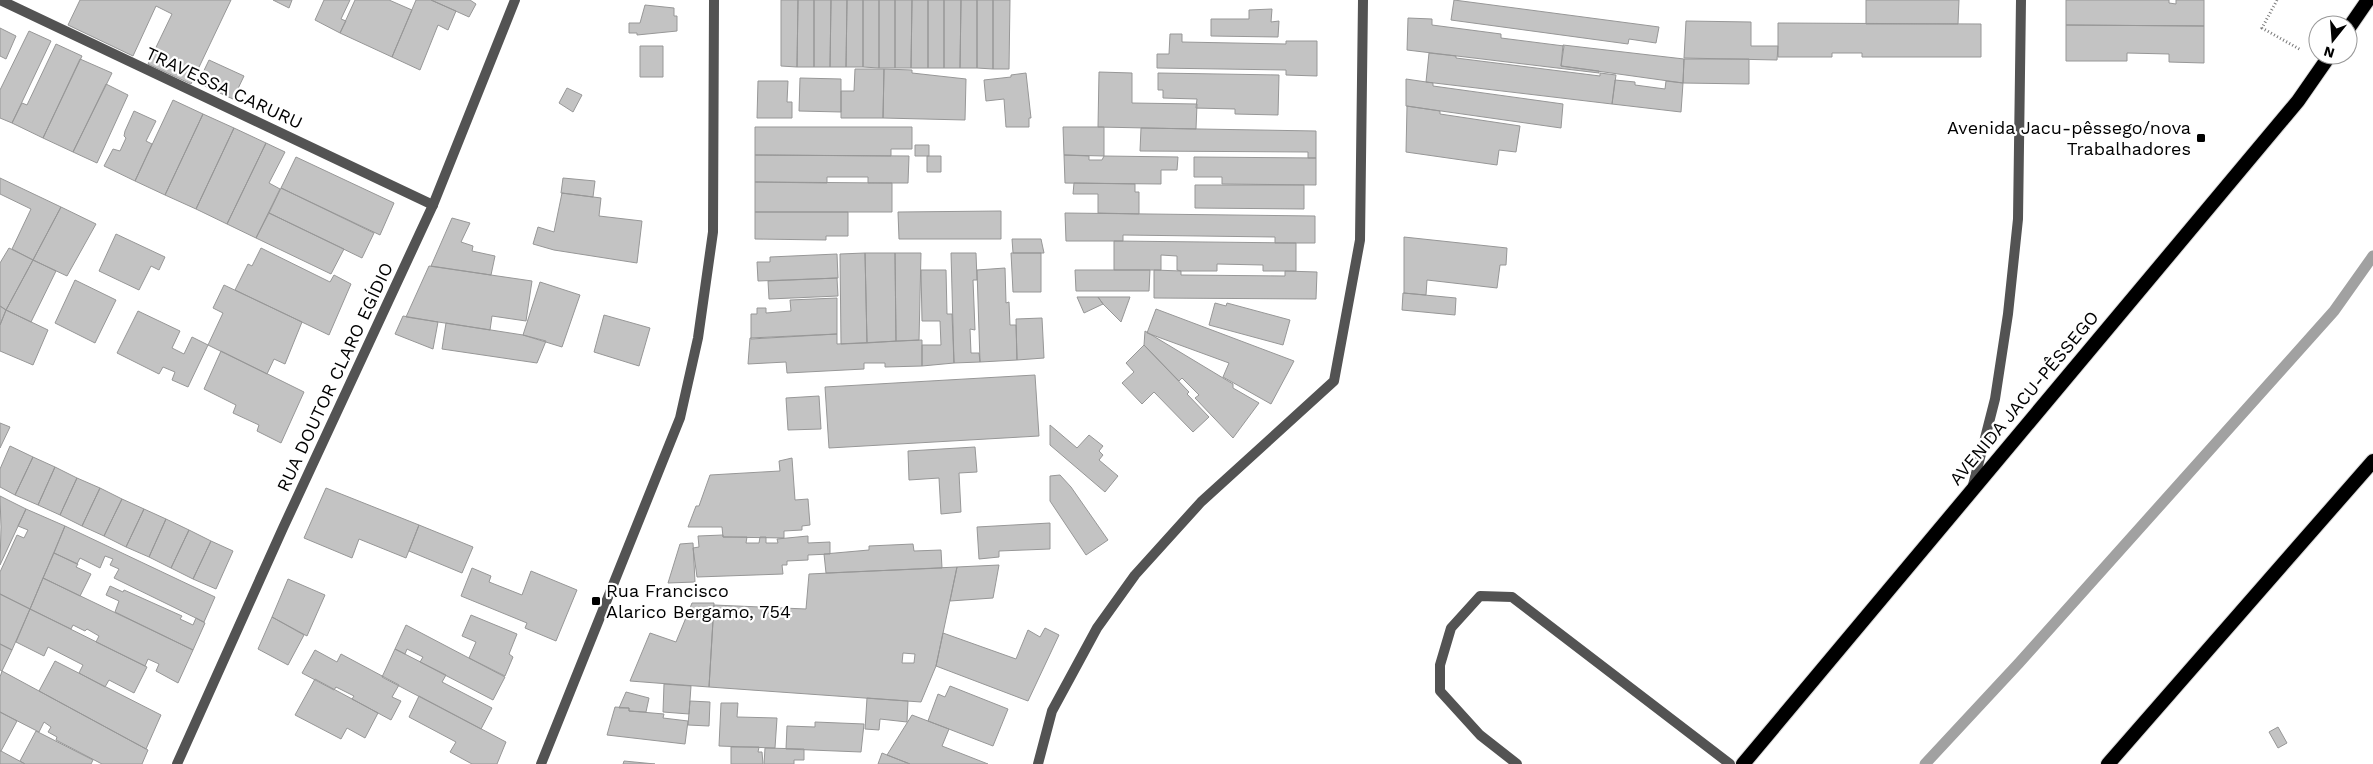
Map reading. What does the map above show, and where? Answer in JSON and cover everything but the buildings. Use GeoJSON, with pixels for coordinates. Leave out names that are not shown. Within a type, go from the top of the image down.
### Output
{"type":"FeatureCollection","features":[{"type":"Feature","properties":{"kind":"highway"},"geometry":{"type":"LineString","coordinates":[[2358,15],[2368,0]]}},
{"type":"Feature","properties":{"kind":"highway","name":"AVENIDA JACU-PÊSSEGO"},"geometry":{"type":"LineString","coordinates":[[1743,764],[2298,101],[2323,65]]}},
{"type":"Feature","properties":{"kind":"highway"},"geometry":{"type":"LineString","coordinates":[[2108,764],[2373,461]]}},
{"type":"Feature","properties":{"kind":"street","name":"TRAVESSA CARURU"},"geometry":{"type":"LineString","coordinates":[[0,0],[433,205]]}},
{"type":"Feature","properties":{"kind":"street","name":"RUA DOUTOR CLARO EGÍDIO"},"geometry":{"type":"LineString","coordinates":[[177,764],[283,528],[433,205],[515,0]]}},
{"type":"Feature","properties":{"kind":"street"},"geometry":{"type":"LineString","coordinates":[[541,764],[680,418],[696,346],[713,232],[714,0]]}},
{"type":"Feature","properties":{"kind":"street"},"geometry":{"type":"LineString","coordinates":[[1038,764],[1052,711],[1098,628],[1134,575],[1201,502],[1334,381],[1360,240],[1363,0]]}},
{"type":"Feature","properties":{"kind":"street"},"geometry":{"type":"LineString","coordinates":[[1972,489],[1995,399],[2008,314],[2018,219],[2021,0]]}},
{"type":"Feature","properties":{"kind":"street"},"geometry":{"type":"LineString","coordinates":[[1517,764],[1480,735],[1440,691],[1440,665],[1451,628],[1480,596],[1512,597],[1730,764]]}},
{"type":"Feature","properties":{"kind":"path"},"geometry":{"type":"LineString","coordinates":[[2277,0],[2262,28],[2308,50]]}},
{"type":"Feature","properties":{"kind":"waterway"},"geometry":{"type":"LineString","coordinates":[[1925,764],[2019,663],[2334,311],[2373,256]]}},
{"type":"Feature","properties":{"kind":"place","name":"Avenida Jacu-pêssego/nova Trabalhadores"},"geometry":{"type":"Point","coordinates":[2201,138]}},
{"type":"Feature","properties":{"kind":"place","name":"Rua Francisco Alarico Bergamo, 754"},"geometry":{"type":"Point","coordinates":[596,601]}}]}
